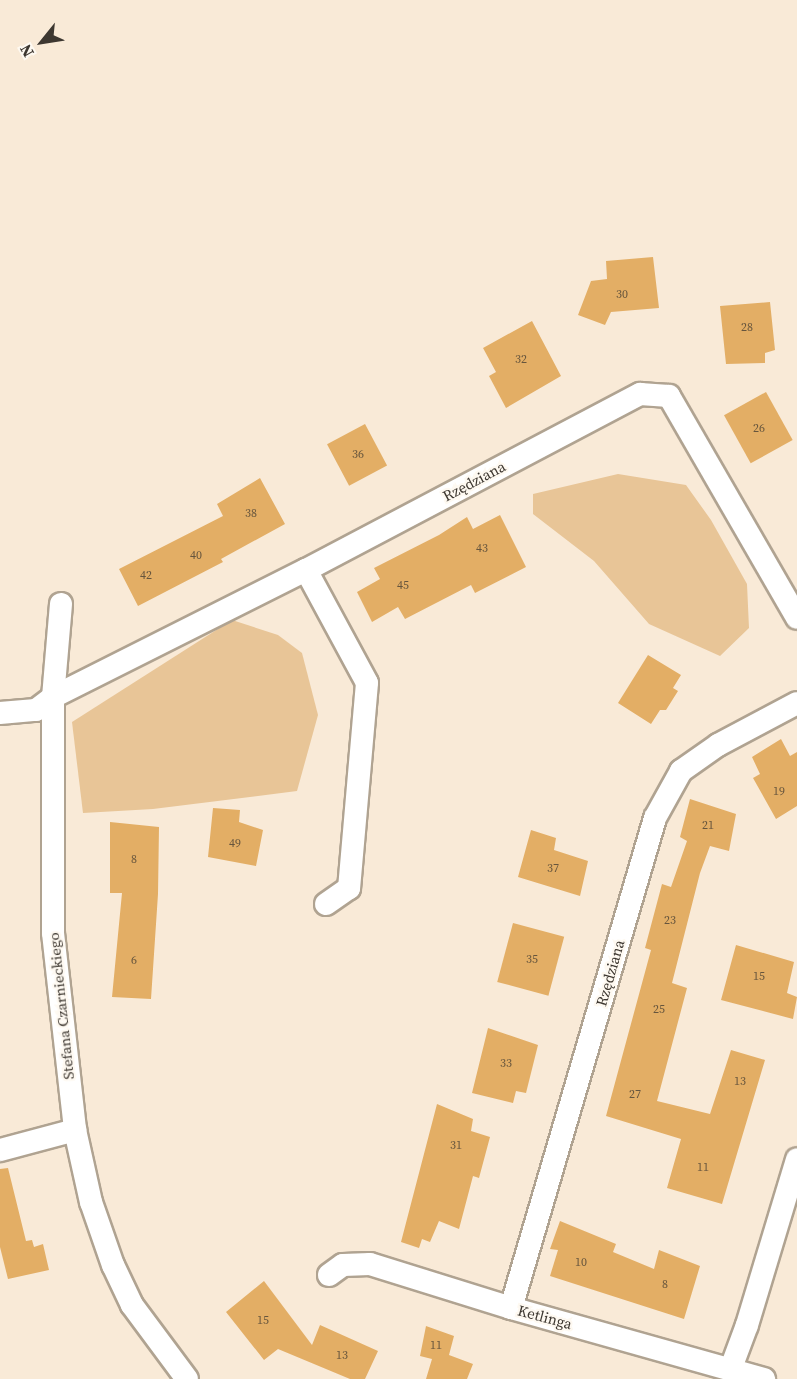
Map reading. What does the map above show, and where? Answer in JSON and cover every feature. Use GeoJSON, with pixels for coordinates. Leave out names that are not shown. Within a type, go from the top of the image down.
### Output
{"type":"FeatureCollection","features":[{"type":"Feature","properties":{"kind":"street","name":"Rzędziana"},"geometry":{"type":"LineString","coordinates":[[0,713],[36,710],[53,697],[306,570],[640,394],[669,396],[797,618]]}},
{"type":"Feature","properties":{"kind":"street"},"geometry":{"type":"LineString","coordinates":[[306,570],[367,683],[349,888],[326,904]]}},
{"type":"Feature","properties":{"kind":"street","name":"Stefana Czarnieckiego"},"geometry":{"type":"LineString","coordinates":[[61,604],[53,697],[53,933],[75,1130],[91,1202],[113,1265],[132,1305],[187,1379]]}},
{"type":"Feature","properties":{"kind":"street","name":"Rzędziana"},"geometry":{"type":"LineString","coordinates":[[511,1308],[655,818],[681,771],[718,745],[797,703]]}},
{"type":"Feature","properties":{"kind":"street"},"geometry":{"type":"LineString","coordinates":[[0,1150],[75,1130]]}},
{"type":"Feature","properties":{"kind":"street"},"geometry":{"type":"LineString","coordinates":[[731,1368],[747,1325],[797,1159]]}},
{"type":"Feature","properties":{"kind":"street","name":"Ketlinga"},"geometry":{"type":"LineString","coordinates":[[329,1275],[343,1265],[370,1264],[511,1308],[764,1379]]}},
{"type":"Feature","properties":{"kind":"shaded area"},"geometry":{"type":"Polygon","coordinates":[[[618,474],[686,485],[711,520],[747,584],[749,628],[720,656],[649,624],[594,561],[533,514],[533,494],[618,474]]]}},
{"type":"Feature","properties":{"kind":"shaded area"},"geometry":{"type":"Polygon","coordinates":[[[232,620],[278,635],[302,653],[318,715],[297,791],[153,809],[83,813],[72,722],[232,620]]]}},
{"type":"Feature","properties":{"kind":"building"},"geometry":{"type":"Polygon","coordinates":[[[653,257],[659,308],[611,312],[605,325],[578,315],[591,281],[607,279],[606,261],[653,257]]]}},
{"type":"Feature","properties":{"kind":"building"},"geometry":{"type":"Polygon","coordinates":[[[770,302],[775,350],[765,353],[765,363],[726,364],[720,306],[770,302]]]}},
{"type":"Feature","properties":{"kind":"building"},"geometry":{"type":"Polygon","coordinates":[[[532,321],[561,376],[506,408],[489,376],[496,372],[483,348],[532,321]]]}},
{"type":"Feature","properties":{"kind":"building"},"geometry":{"type":"Polygon","coordinates":[[[766,392],[793,440],[751,463],[724,415],[766,392]]]}},
{"type":"Feature","properties":{"kind":"building"},"geometry":{"type":"Polygon","coordinates":[[[365,424],[387,465],[349,486],[327,444],[365,424]]]}},
{"type":"Feature","properties":{"kind":"building"},"geometry":{"type":"Polygon","coordinates":[[[260,478],[285,524],[221,559],[223,562],[138,606],[119,569],[223,516],[217,504],[260,478]]]}},
{"type":"Feature","properties":{"kind":"building"},"geometry":{"type":"Polygon","coordinates":[[[500,515],[526,567],[475,593],[471,585],[405,619],[398,607],[372,622],[357,592],[380,579],[374,568],[439,535],[467,517],[473,529],[500,515]]]}},
{"type":"Feature","properties":{"kind":"building"},"geometry":{"type":"Polygon","coordinates":[[[648,655],[681,675],[673,688],[678,691],[666,710],[660,710],[651,724],[618,703],[648,655]]]}},
{"type":"Feature","properties":{"kind":"building"},"geometry":{"type":"Polygon","coordinates":[[[781,739],[790,756],[797,752],[797,806],[776,819],[753,778],[760,774],[752,757],[781,739]]]}},
{"type":"Feature","properties":{"kind":"building"},"geometry":{"type":"Polygon","coordinates":[[[690,799],[736,814],[729,851],[710,846],[700,873],[672,983],[687,988],[657,1101],[710,1114],[731,1050],[765,1060],[722,1204],[667,1188],[681,1139],[606,1116],[651,950],[645,948],[662,884],[671,887],[687,841],[680,837],[690,799]]]}},
{"type":"Feature","properties":{"kind":"building"},"geometry":{"type":"Polygon","coordinates":[[[213,808],[240,810],[239,822],[263,830],[256,866],[208,857],[213,808]]]}},
{"type":"Feature","properties":{"kind":"building"},"geometry":{"type":"Polygon","coordinates":[[[110,822],[159,827],[158,894],[151,999],[112,997],[122,893],[110,893],[110,822]]]}},
{"type":"Feature","properties":{"kind":"building"},"geometry":{"type":"Polygon","coordinates":[[[531,830],[556,838],[554,850],[588,861],[580,896],[518,877],[531,830]]]}},
{"type":"Feature","properties":{"kind":"building"},"geometry":{"type":"Polygon","coordinates":[[[513,923],[564,937],[548,996],[497,982],[513,923]]]}},
{"type":"Feature","properties":{"kind":"building"},"geometry":{"type":"Polygon","coordinates":[[[736,945],[794,962],[787,993],[797,997],[793,1019],[721,1000],[736,945]]]}},
{"type":"Feature","properties":{"kind":"building"},"geometry":{"type":"Polygon","coordinates":[[[488,1028],[538,1045],[526,1093],[516,1091],[513,1103],[472,1093],[488,1028]]]}},
{"type":"Feature","properties":{"kind":"building"},"geometry":{"type":"Polygon","coordinates":[[[437,1104],[473,1119],[471,1131],[490,1137],[479,1178],[473,1176],[459,1229],[439,1221],[430,1242],[422,1239],[419,1248],[401,1242],[437,1104]]]}},
{"type":"Feature","properties":{"kind":"building"},"geometry":{"type":"Polygon","coordinates":[[[8,1168],[26,1241],[32,1240],[34,1247],[43,1244],[49,1270],[8,1279],[0,1247],[0,1169],[8,1168]]]}},
{"type":"Feature","properties":{"kind":"building"},"geometry":{"type":"Polygon","coordinates":[[[560,1221],[616,1244],[613,1252],[654,1269],[659,1250],[700,1266],[684,1319],[550,1276],[558,1250],[550,1249],[560,1221]]]}},
{"type":"Feature","properties":{"kind":"building"},"geometry":{"type":"Polygon","coordinates":[[[264,1281],[312,1345],[320,1325],[378,1351],[365,1379],[350,1379],[278,1349],[264,1360],[226,1312],[264,1281]]]}},
{"type":"Feature","properties":{"kind":"building"},"geometry":{"type":"Polygon","coordinates":[[[426,1326],[454,1336],[449,1355],[473,1364],[467,1379],[426,1379],[432,1359],[420,1356],[426,1326]]]}}]}
